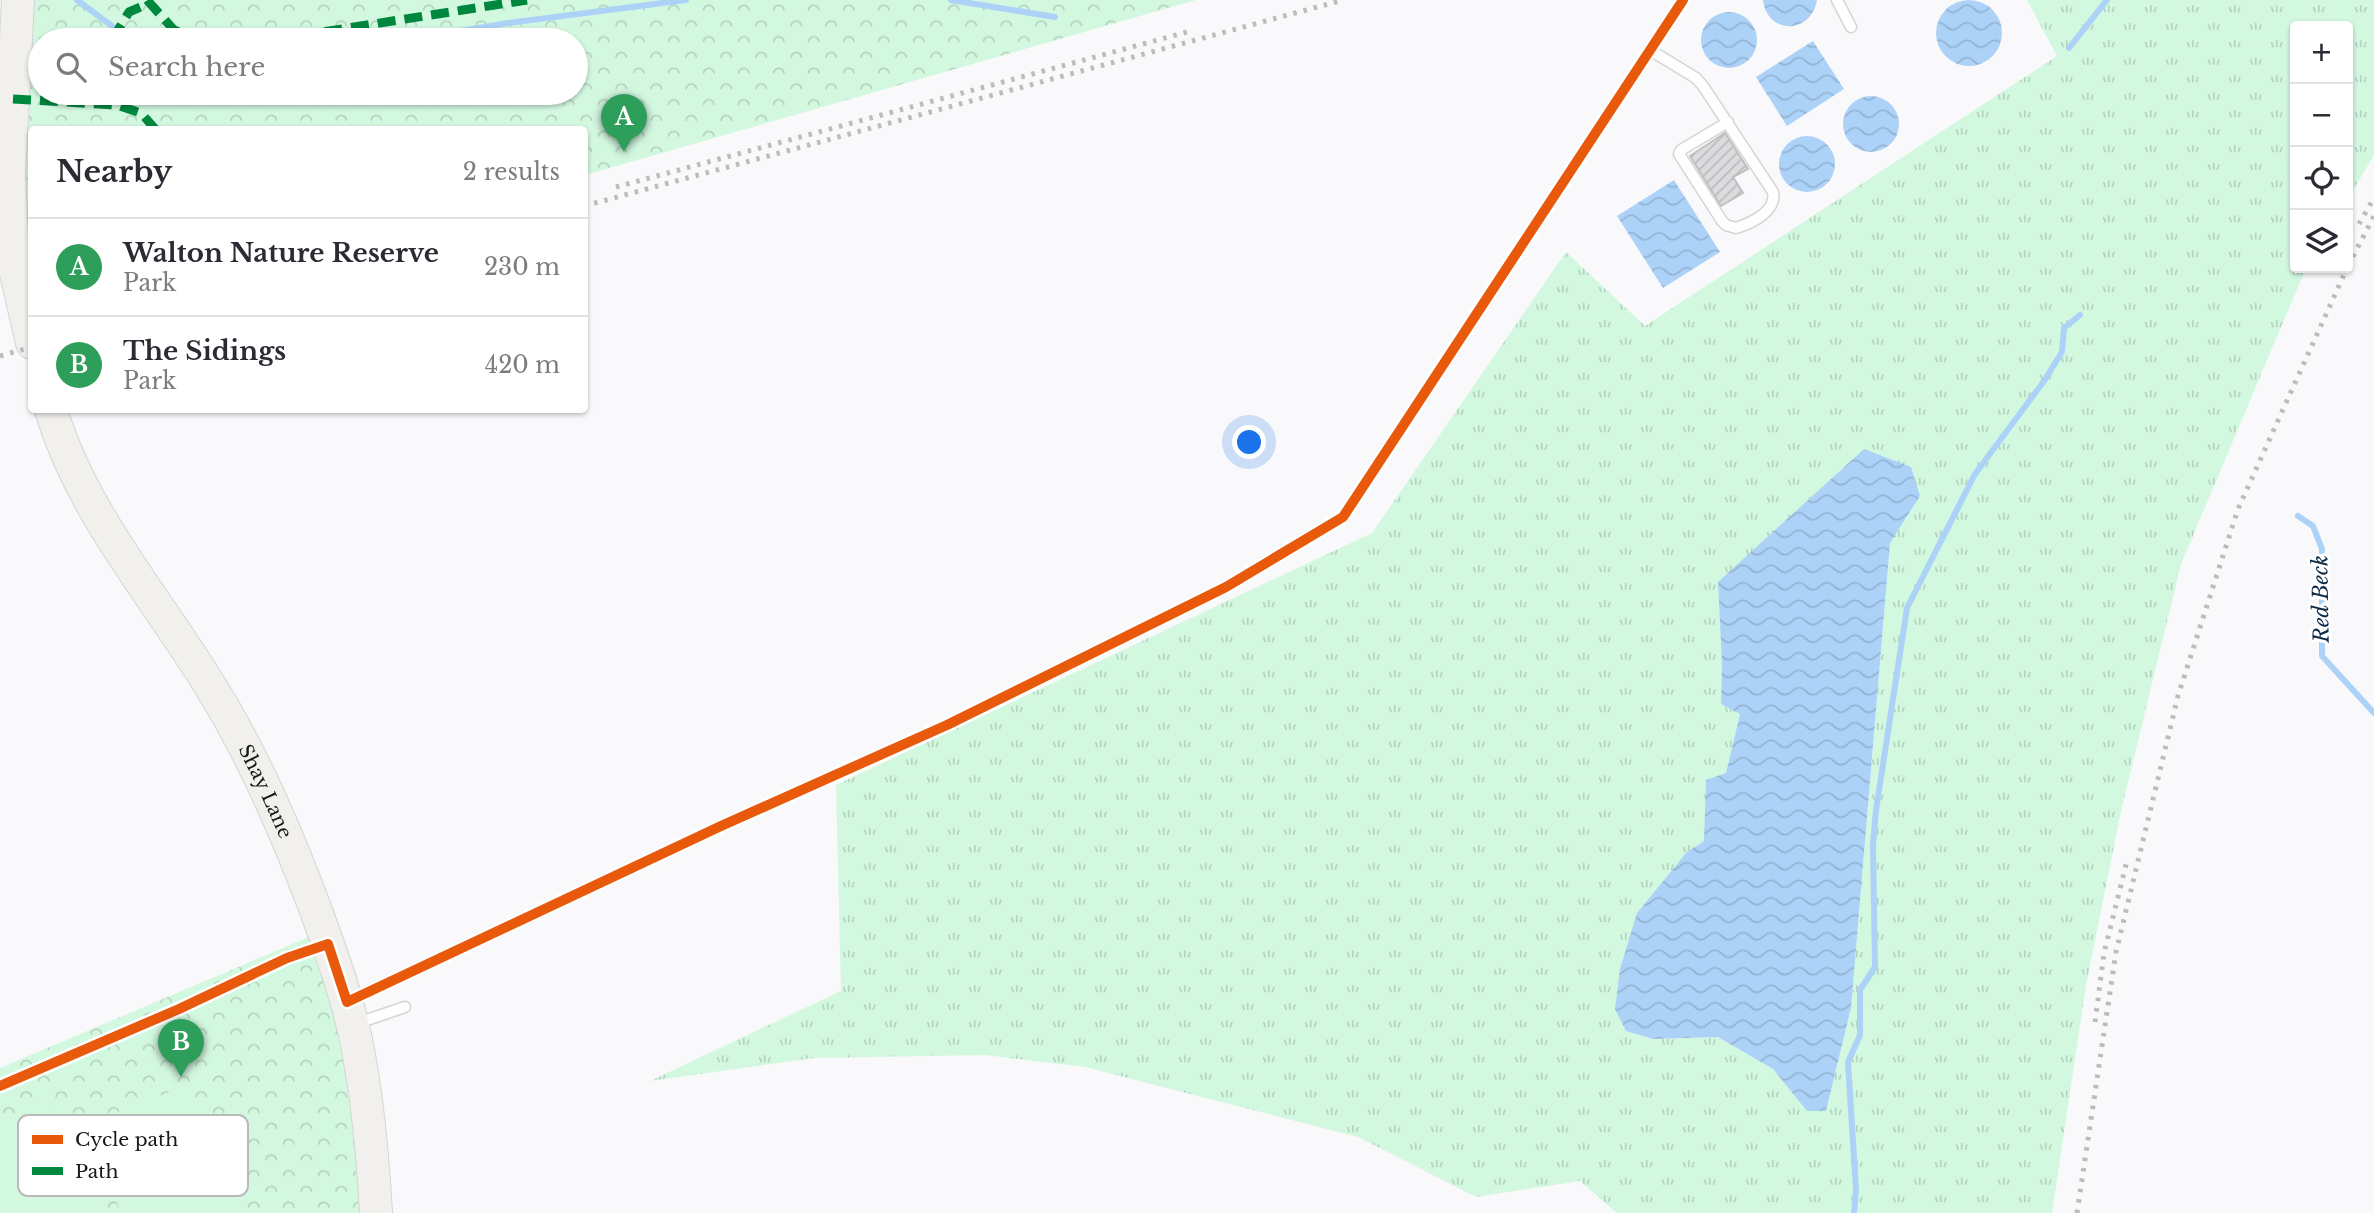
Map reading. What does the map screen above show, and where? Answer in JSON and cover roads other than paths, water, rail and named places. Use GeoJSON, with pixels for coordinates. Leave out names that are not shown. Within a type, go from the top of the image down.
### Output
{"type":"FeatureCollection","features":[{"type":"Feature","properties":{"kind":"main road"},"geometry":{"type":"LineString","coordinates":[[18,0],[9,175],[13,260],[28,325]]}},
{"type":"Feature","properties":{"kind":"main road","name":"Shay Lane"},"geometry":{"type":"LineString","coordinates":[[52,413],[90,505],[209,684],[240,738],[277,814],[328,944],[350,1013],[364,1087],[376,1213]]}},
{"type":"Feature","properties":{"kind":"lane"},"geometry":{"type":"LineString","coordinates":[[350,1013],[734,820],[959,719],[1226,587],[1343,517],[1683,0]]}},
{"type":"Feature","properties":{"kind":"lane"},"geometry":{"type":"LineString","coordinates":[[1837,0],[1851,27]]}},
{"type":"Feature","properties":{"kind":"lane"},"geometry":{"type":"LineString","coordinates":[[1650,50],[1696,78],[1728,122],[1773,192],[1770,209],[1736,228],[1722,221],[1679,155],[1681,150],[1728,122]]}},
{"type":"Feature","properties":{"kind":"lane"},"geometry":{"type":"LineString","coordinates":[[0,1086],[179,1009],[287,958],[328,944]]}},
{"type":"Feature","properties":{"kind":"lane"},"geometry":{"type":"LineString","coordinates":[[350,1013],[405,1007]]}},
{"type":"Feature","properties":{"kind":"water"},"geometry":{"type":"Polygon","coordinates":[[[1763,0],[1817,0],[1807,20],[1789,26],[1772,20],[1763,0]]]}},
{"type":"Feature","properties":{"kind":"water"},"geometry":{"type":"Polygon","coordinates":[[[1969,0],[1982,3],[1992,10],[1999,20],[2002,33],[1999,46],[1992,56],[1982,63],[1969,66],[1956,63],[1946,56],[1939,46],[1936,33],[1939,20],[1946,10],[1956,3],[1969,0]]]}},
{"type":"Feature","properties":{"kind":"water"},"geometry":{"type":"Polygon","coordinates":[[[1729,12],[1740,14],[1749,20],[1755,29],[1755,51],[1749,60],[1740,66],[1729,68],[1718,66],[1709,60],[1703,51],[1701,40],[1703,29],[1709,20],[1718,14],[1729,12]]]}},
{"type":"Feature","properties":{"kind":"water"},"geometry":{"type":"Polygon","coordinates":[[[1813,41],[1844,89],[1787,126],[1756,77],[1813,41]]]}},
{"type":"Feature","properties":{"kind":"water"},"geometry":{"type":"Polygon","coordinates":[[[1865,96],[1877,96],[1887,100],[1895,108],[1899,124],[1895,140],[1887,148],[1877,152],[1865,152],[1855,148],[1847,140],[1843,130],[1843,118],[1847,108],[1855,100],[1865,96]]]}},
{"type":"Feature","properties":{"kind":"water"},"geometry":{"type":"Polygon","coordinates":[[[1801,136],[1813,136],[1823,140],[1831,148],[1835,164],[1831,180],[1823,188],[1813,192],[1801,192],[1791,188],[1783,180],[1779,170],[1779,158],[1783,148],[1791,140],[1801,136]]]}},
{"type":"Feature","properties":{"kind":"water"},"geometry":{"type":"Polygon","coordinates":[[[1674,180],[1720,252],[1663,288],[1617,216],[1674,180]]]}},
{"type":"Feature","properties":{"kind":"water"},"geometry":{"type":"Polygon","coordinates":[[[1864,449],[1911,467],[1920,496],[1890,543],[1851,1008],[1826,1111],[1807,1111],[1773,1069],[1718,1037],[1653,1039],[1626,1031],[1615,1009],[1620,969],[1637,913],[1687,852],[1704,841],[1706,780],[1726,773],[1740,714],[1721,704],[1718,582],[1864,449]]]}},
{"type":"Feature","properties":{"kind":"waterway"},"geometry":{"type":"LineString","coordinates":[[77,0],[115,28]]}},
{"type":"Feature","properties":{"kind":"waterway"},"geometry":{"type":"LineString","coordinates":[[479,28],[686,0]]}},
{"type":"Feature","properties":{"kind":"waterway"},"geometry":{"type":"LineString","coordinates":[[951,0],[1055,17]]}},
{"type":"Feature","properties":{"kind":"waterway"},"geometry":{"type":"LineString","coordinates":[[2069,48],[2107,0]]}},
{"type":"Feature","properties":{"kind":"waterway"},"geometry":{"type":"LineString","coordinates":[[1854,1213],[1856,1190],[1848,1062],[1860,1035],[1860,990],[1875,967],[1873,845],[1876,810],[1907,608],[1975,474],[2044,381],[2062,352],[2064,328],[2080,315]]}},
{"type":"Feature","properties":{"kind":"waterway","name":"Red Beck"},"geometry":{"type":"LineString","coordinates":[[2298,516],[2313,526],[2322,549],[2322,656],[2374,713]]}},
{"type":"Feature","properties":{"kind":"railway"},"geometry":{"type":"LineString","coordinates":[[588,205],[1343,0]]}},
{"type":"Feature","properties":{"kind":"railway"},"geometry":{"type":"LineString","coordinates":[[616,187],[1187,32]]}},
{"type":"Feature","properties":{"kind":"railway"},"geometry":{"type":"LineString","coordinates":[[2359,224],[2374,198]]}},
{"type":"Feature","properties":{"kind":"railway"},"geometry":{"type":"LineString","coordinates":[[2353,256],[2374,216]]}},
{"type":"Feature","properties":{"kind":"railway"},"geometry":{"type":"LineString","coordinates":[[2077,1213],[2116,952],[2178,696],[2238,509],[2345,273]]}},
{"type":"Feature","properties":{"kind":"railway"},"geometry":{"type":"LineString","coordinates":[[0,356],[28,348]]}},
{"type":"Feature","properties":{"kind":"railway"},"geometry":{"type":"LineString","coordinates":[[2095,1022],[2104,953],[2127,861]]}},
{"type":"Feature","properties":{"kind":"place","name":"Walton Nature Reserve"},"geometry":{"type":"Point","coordinates":[624,152]}},
{"type":"Feature","properties":{"kind":"place","name":"The Sidings"},"geometry":{"type":"Point","coordinates":[181,1077]}}]}
